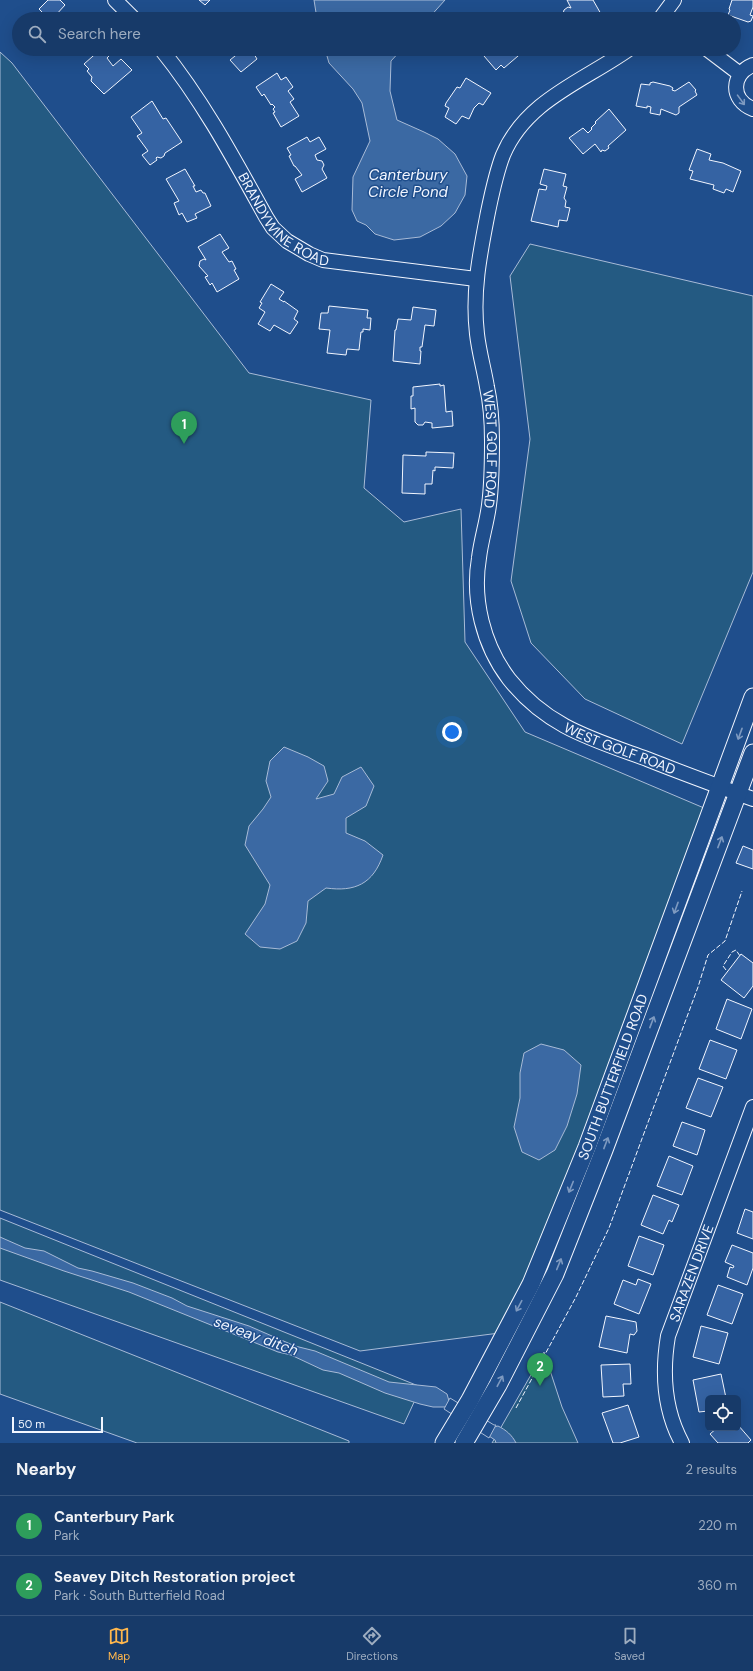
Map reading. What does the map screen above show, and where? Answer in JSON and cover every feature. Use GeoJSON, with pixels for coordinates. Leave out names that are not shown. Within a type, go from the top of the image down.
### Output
{"type":"FeatureCollection","features":[{"type":"Feature","properties":{"kind":"main road","name":"SOUTH BUTTERFIELD ROAD"},"geometry":{"type":"LineString","coordinates":[[735,793],[753,697]]}},
{"type":"Feature","properties":{"kind":"main road","name":"SOUTH BUTTERFIELD ROAD"},"geometry":{"type":"LineString","coordinates":[[468,1436],[474,1410],[531,1284],[753,753]]}},
{"type":"Feature","properties":{"kind":"main road","name":"SOUTH BUTTERFIELD ROAD"},"geometry":{"type":"LineString","coordinates":[[444,1443],[458,1420],[474,1410]]}},
{"type":"Feature","properties":{"kind":"street"},"geometry":{"type":"LineString","coordinates":[[115,0],[127,12]]}},
{"type":"Feature","properties":{"kind":"street"},"geometry":{"type":"LineString","coordinates":[[667,12],[674,0]]}},
{"type":"Feature","properties":{"kind":"street","name":"BRANDYWINE ROAD"},"geometry":{"type":"LineString","coordinates":[[167,56],[184,76],[224,138],[273,228],[287,241],[309,254],[332,262],[476,279]]}},
{"type":"Feature","properties":{"kind":"street","name":"WEST GOLF ROAD"},"geometry":{"type":"LineString","coordinates":[[618,56],[544,101],[528,116],[515,133],[504,154],[495,181],[478,261],[474,311],[477,337],[488,390],[492,423],[492,470],[489,505],[478,559],[479,609],[486,635],[507,676],[524,696],[543,712],[574,732],[735,793]]}},
{"type":"Feature","properties":{"kind":"street"},"geometry":{"type":"LineString","coordinates":[[716,56],[740,74]]}},
{"type":"Feature","properties":{"kind":"street"},"geometry":{"type":"LineString","coordinates":[[753,65],[746,68],[740,74],[736,87],[737,94],[746,106],[753,109]]}},
{"type":"Feature","properties":{"kind":"street","name":"SARAZEN DRIVE"},"geometry":{"type":"LineString","coordinates":[[682,1443],[670,1416],[665,1392],[664,1358],[668,1336],[753,1107]]}},
{"type":"Feature","properties":{"kind":"shaded area"},"geometry":{"type":"Polygon","coordinates":[[[0,52],[12,63],[249,373],[371,400],[364,488],[404,522],[461,509],[465,642],[525,732],[704,808],[690,845],[706,851],[558,1242],[515,1331],[360,1351],[0,1210],[0,52]]]}},
{"type":"Feature","properties":{"kind":"shaded area"},"geometry":{"type":"Polygon","coordinates":[[[530,244],[753,296],[753,572],[682,744],[585,699],[531,643],[511,581],[530,439],[510,276],[530,244]]]}},
{"type":"Feature","properties":{"kind":"shaded area"},"geometry":{"type":"Polygon","coordinates":[[[0,1218],[421,1387],[404,1424],[0,1280],[0,1218]]]}},
{"type":"Feature","properties":{"kind":"shaded area"},"geometry":{"type":"Polygon","coordinates":[[[0,1302],[349,1441],[349,1443],[137,1443],[0,1394],[0,1302]]]}},
{"type":"Feature","properties":{"kind":"shaded area"},"geometry":{"type":"Polygon","coordinates":[[[544,1352],[562,1407],[578,1443],[492,1443],[544,1352]]]}},
{"type":"Feature","properties":{"kind":"water"},"geometry":{"type":"Polygon","coordinates":[[[314,0],[445,0],[434,12],[316,12],[314,0]]]}},
{"type":"Feature","properties":{"kind":"water","name":"Canterbury Circle Pond"},"geometry":{"type":"Polygon","coordinates":[[[327,56],[396,56],[391,61],[390,91],[397,120],[438,139],[455,154],[467,176],[465,195],[455,213],[441,226],[420,237],[394,240],[375,234],[366,225],[357,221],[352,210],[353,177],[370,141],[362,103],[353,89],[329,63],[327,56]]]}},
{"type":"Feature","properties":{"kind":"water"},"geometry":{"type":"Polygon","coordinates":[[[284,747],[308,757],[324,766],[328,781],[316,799],[334,794],[342,777],[361,767],[374,786],[366,806],[346,818],[346,833],[365,841],[383,855],[374,873],[362,884],[346,889],[326,888],[308,901],[306,923],[297,941],[280,949],[260,947],[245,934],[265,904],[270,885],[245,845],[249,826],[271,797],[266,781],[270,761],[284,747]]]}},
{"type":"Feature","properties":{"kind":"water"},"geometry":{"type":"Polygon","coordinates":[[[541,1044],[564,1050],[581,1065],[577,1094],[567,1126],[555,1150],[539,1160],[522,1152],[514,1127],[520,1098],[520,1073],[524,1053],[541,1044]]]}},
{"type":"Feature","properties":{"kind":"water","name":"seveay ditch"},"geometry":{"type":"Polygon","coordinates":[[[0,1237],[25,1248],[44,1251],[78,1268],[133,1283],[172,1298],[187,1306],[249,1326],[295,1346],[315,1351],[389,1382],[436,1387],[447,1394],[449,1401],[494,1427],[498,1426],[504,1429],[511,1435],[516,1443],[496,1443],[495,1440],[445,1407],[433,1407],[420,1404],[385,1393],[339,1373],[323,1370],[291,1355],[278,1352],[129,1292],[0,1248],[0,1237]]]}},
{"type":"Feature","properties":{"kind":"pier"},"geometry":{"type":"Polygon","coordinates":[[[450,1398],[496,1425],[489,1438],[444,1409],[450,1398]]]}},
{"type":"Feature","properties":{"kind":"building"},"geometry":{"type":"Polygon","coordinates":[[[48,0],[60,0],[65,5],[59,12],[42,12],[39,9],[48,0]]]}},
{"type":"Feature","properties":{"kind":"building"},"geometry":{"type":"Polygon","coordinates":[[[199,0],[210,0],[205,5],[199,0]]]}},
{"type":"Feature","properties":{"kind":"building"},"geometry":{"type":"Polygon","coordinates":[[[567,0],[593,0],[600,12],[564,12],[568,7],[571,8],[567,0]]]}},
{"type":"Feature","properties":{"kind":"building"},"geometry":{"type":"Polygon","coordinates":[[[732,0],[753,0],[753,7],[750,15],[753,16],[751,21],[748,22],[741,20],[741,12],[729,12],[732,0]]]}},
{"type":"Feature","properties":{"kind":"building"},"geometry":{"type":"Polygon","coordinates":[[[93,56],[109,56],[107,58],[113,66],[121,59],[132,70],[104,94],[91,81],[92,77],[87,71],[89,69],[84,64],[93,56]]]}},
{"type":"Feature","properties":{"kind":"building"},"geometry":{"type":"Polygon","coordinates":[[[235,56],[255,56],[257,59],[241,72],[230,60],[235,56]]]}},
{"type":"Feature","properties":{"kind":"building"},"geometry":{"type":"Polygon","coordinates":[[[484,56],[518,56],[504,68],[501,65],[496,70],[484,56]]]}},
{"type":"Feature","properties":{"kind":"building"},"geometry":{"type":"Polygon","coordinates":[[[277,73],[281,80],[286,77],[293,87],[288,91],[294,99],[290,102],[299,116],[281,127],[273,113],[275,112],[273,109],[275,107],[272,104],[271,105],[264,94],[262,96],[256,87],[277,73]]]}},
{"type":"Feature","properties":{"kind":"building"},"geometry":{"type":"Polygon","coordinates":[[[466,78],[491,93],[483,105],[479,103],[474,108],[469,119],[462,116],[456,124],[445,117],[449,108],[445,106],[457,87],[460,88],[466,78]]]}},
{"type":"Feature","properties":{"kind":"building"},"geometry":{"type":"Polygon","coordinates":[[[653,82],[670,86],[673,88],[672,90],[675,91],[689,82],[696,90],[697,95],[679,107],[679,113],[676,115],[661,109],[660,115],[650,113],[651,107],[647,106],[647,108],[636,106],[641,84],[650,85],[650,83],[653,82]]]}},
{"type":"Feature","properties":{"kind":"building"},"geometry":{"type":"Polygon","coordinates":[[[152,101],[163,119],[166,118],[182,142],[165,153],[161,158],[157,157],[157,160],[150,165],[142,155],[148,151],[137,136],[142,133],[131,117],[152,101]]]}},
{"type":"Feature","properties":{"kind":"building"},"geometry":{"type":"Polygon","coordinates":[[[609,109],[626,130],[608,146],[609,148],[605,151],[602,150],[601,152],[595,144],[583,154],[569,138],[583,128],[588,133],[596,123],[595,122],[609,109]]]}},
{"type":"Feature","properties":{"kind":"building"},"geometry":{"type":"Polygon","coordinates":[[[307,137],[310,142],[319,137],[326,149],[315,155],[317,160],[322,161],[324,165],[322,169],[327,178],[302,192],[295,179],[302,175],[294,166],[287,148],[307,137]]]}},
{"type":"Feature","properties":{"kind":"building"},"geometry":{"type":"Polygon","coordinates":[[[697,149],[711,154],[709,160],[723,163],[741,171],[733,192],[726,189],[724,193],[713,189],[714,185],[690,179],[693,171],[689,170],[697,149]]]}},
{"type":"Feature","properties":{"kind":"building"},"geometry":{"type":"Polygon","coordinates":[[[185,169],[195,186],[193,186],[196,192],[201,190],[205,193],[211,206],[195,214],[197,218],[187,222],[182,213],[179,215],[174,203],[179,201],[166,179],[185,169]]]}},
{"type":"Feature","properties":{"kind":"building"},"geometry":{"type":"Polygon","coordinates":[[[544,169],[566,174],[563,186],[567,187],[564,198],[566,201],[565,207],[570,208],[567,221],[559,220],[558,227],[531,221],[539,189],[546,190],[547,186],[540,184],[544,169]]]}},
{"type":"Feature","properties":{"kind":"building"},"geometry":{"type":"Polygon","coordinates":[[[220,234],[229,248],[222,252],[229,262],[232,261],[236,269],[234,270],[239,279],[217,292],[212,283],[210,285],[205,277],[208,276],[199,266],[200,261],[204,259],[206,260],[198,247],[220,234]]]}},
{"type":"Feature","properties":{"kind":"building"},"geometry":{"type":"Polygon","coordinates":[[[271,284],[284,292],[279,299],[298,311],[294,319],[298,322],[290,334],[274,325],[270,331],[258,324],[265,312],[259,308],[262,303],[260,302],[271,284]]]}},
{"type":"Feature","properties":{"kind":"building"},"geometry":{"type":"Polygon","coordinates":[[[329,306],[368,310],[367,318],[371,318],[370,330],[363,329],[363,332],[361,332],[359,350],[347,349],[346,355],[327,353],[330,330],[319,329],[321,313],[328,313],[329,306]]]}},
{"type":"Feature","properties":{"kind":"building"},"geometry":{"type":"Polygon","coordinates":[[[413,307],[436,310],[434,326],[425,325],[422,347],[420,347],[420,364],[393,361],[395,330],[398,319],[411,320],[413,307]]]}},
{"type":"Feature","properties":{"kind":"building"},"geometry":{"type":"Polygon","coordinates":[[[440,384],[440,386],[444,385],[446,412],[452,411],[453,426],[432,428],[432,423],[425,422],[423,425],[418,425],[415,422],[415,408],[411,409],[413,387],[440,384]]]}},
{"type":"Feature","properties":{"kind":"building"},"geometry":{"type":"Polygon","coordinates":[[[426,452],[454,453],[453,468],[435,467],[435,471],[433,470],[432,484],[425,484],[425,494],[402,493],[403,455],[426,456],[426,452]]]}},
{"type":"Feature","properties":{"kind":"building"},"geometry":{"type":"Polygon","coordinates":[[[743,846],[753,850],[753,869],[736,863],[743,846]]]}},
{"type":"Feature","properties":{"kind":"building"},"geometry":{"type":"Polygon","coordinates":[[[741,954],[753,963],[753,986],[744,998],[721,980],[741,954]]]}},
{"type":"Feature","properties":{"kind":"building"},"geometry":{"type":"Polygon","coordinates":[[[727,999],[752,1009],[741,1039],[716,1029],[727,999]]]}},
{"type":"Feature","properties":{"kind":"building"},"geometry":{"type":"Polygon","coordinates":[[[710,1040],[737,1050],[726,1079],[699,1069],[710,1040]]]}},
{"type":"Feature","properties":{"kind":"building"},"geometry":{"type":"Polygon","coordinates":[[[698,1078],[723,1087],[711,1117],[686,1108],[698,1078]]]}},
{"type":"Feature","properties":{"kind":"building"},"geometry":{"type":"Polygon","coordinates":[[[682,1122],[705,1130],[697,1155],[673,1146],[682,1122]]]}},
{"type":"Feature","properties":{"kind":"building"},"geometry":{"type":"Polygon","coordinates":[[[669,1156],[693,1166],[682,1195],[657,1186],[669,1156]]]}},
{"type":"Feature","properties":{"kind":"building"},"geometry":{"type":"Polygon","coordinates":[[[653,1195],[679,1205],[672,1222],[669,1220],[663,1234],[641,1225],[653,1195]]]}},
{"type":"Feature","properties":{"kind":"building"},"geometry":{"type":"Polygon","coordinates":[[[745,1209],[753,1212],[753,1239],[737,1233],[745,1209]]]}},
{"type":"Feature","properties":{"kind":"building"},"geometry":{"type":"Polygon","coordinates":[[[639,1236],[664,1245],[653,1275],[628,1266],[639,1236]]]}},
{"type":"Feature","properties":{"kind":"building"},"geometry":{"type":"Polygon","coordinates":[[[732,1245],[753,1253],[753,1268],[747,1285],[727,1277],[730,1267],[733,1268],[734,1266],[725,1262],[732,1245]]]}},
{"type":"Feature","properties":{"kind":"building"},"geometry":{"type":"Polygon","coordinates":[[[638,1279],[651,1284],[639,1314],[614,1304],[623,1280],[636,1285],[638,1279]]]}},
{"type":"Feature","properties":{"kind":"building"},"geometry":{"type":"Polygon","coordinates":[[[718,1285],[743,1294],[732,1324],[707,1315],[718,1285]]]}},
{"type":"Feature","properties":{"kind":"building"},"geometry":{"type":"Polygon","coordinates":[[[606,1316],[636,1322],[637,1331],[634,1335],[630,1334],[627,1353],[599,1347],[606,1316]]]}},
{"type":"Feature","properties":{"kind":"building"},"geometry":{"type":"Polygon","coordinates":[[[701,1326],[728,1333],[719,1364],[693,1357],[701,1326]]]}},
{"type":"Feature","properties":{"kind":"building"},"geometry":{"type":"Polygon","coordinates":[[[630,1364],[631,1384],[623,1384],[624,1396],[603,1397],[601,1365],[630,1364]]]}},
{"type":"Feature","properties":{"kind":"building"},"geometry":{"type":"Polygon","coordinates":[[[721,1374],[725,1395],[705,1395],[705,1411],[699,1412],[693,1380],[721,1374]]]}},
{"type":"Feature","properties":{"kind":"building"},"geometry":{"type":"Polygon","coordinates":[[[628,1405],[639,1437],[620,1443],[613,1443],[602,1413],[628,1405]]]}},
{"type":"Feature","properties":{"kind":"building"},"geometry":{"type":"Polygon","coordinates":[[[741,1428],[751,1440],[748,1443],[718,1443],[710,1434],[714,1431],[741,1431],[741,1428]]]}},
{"type":"Feature","properties":{"kind":"fence"},"geometry":{"type":"LineString","coordinates":[[516,1408],[576,1297],[609,1228],[698,987],[708,955],[725,941],[742,891]]}},
{"type":"Feature","properties":{"kind":"fence"},"geometry":{"type":"LineString","coordinates":[[726,970],[723,966],[732,952],[736,950],[740,956]]}},
{"type":"Feature","properties":{"kind":"place","name":"Canterbury Park"},"geometry":{"type":"Point","coordinates":[184,444]}},
{"type":"Feature","properties":{"kind":"place","name":"Seavey Ditch Restoration project"},"geometry":{"type":"Point","coordinates":[540,1386]}}]}
